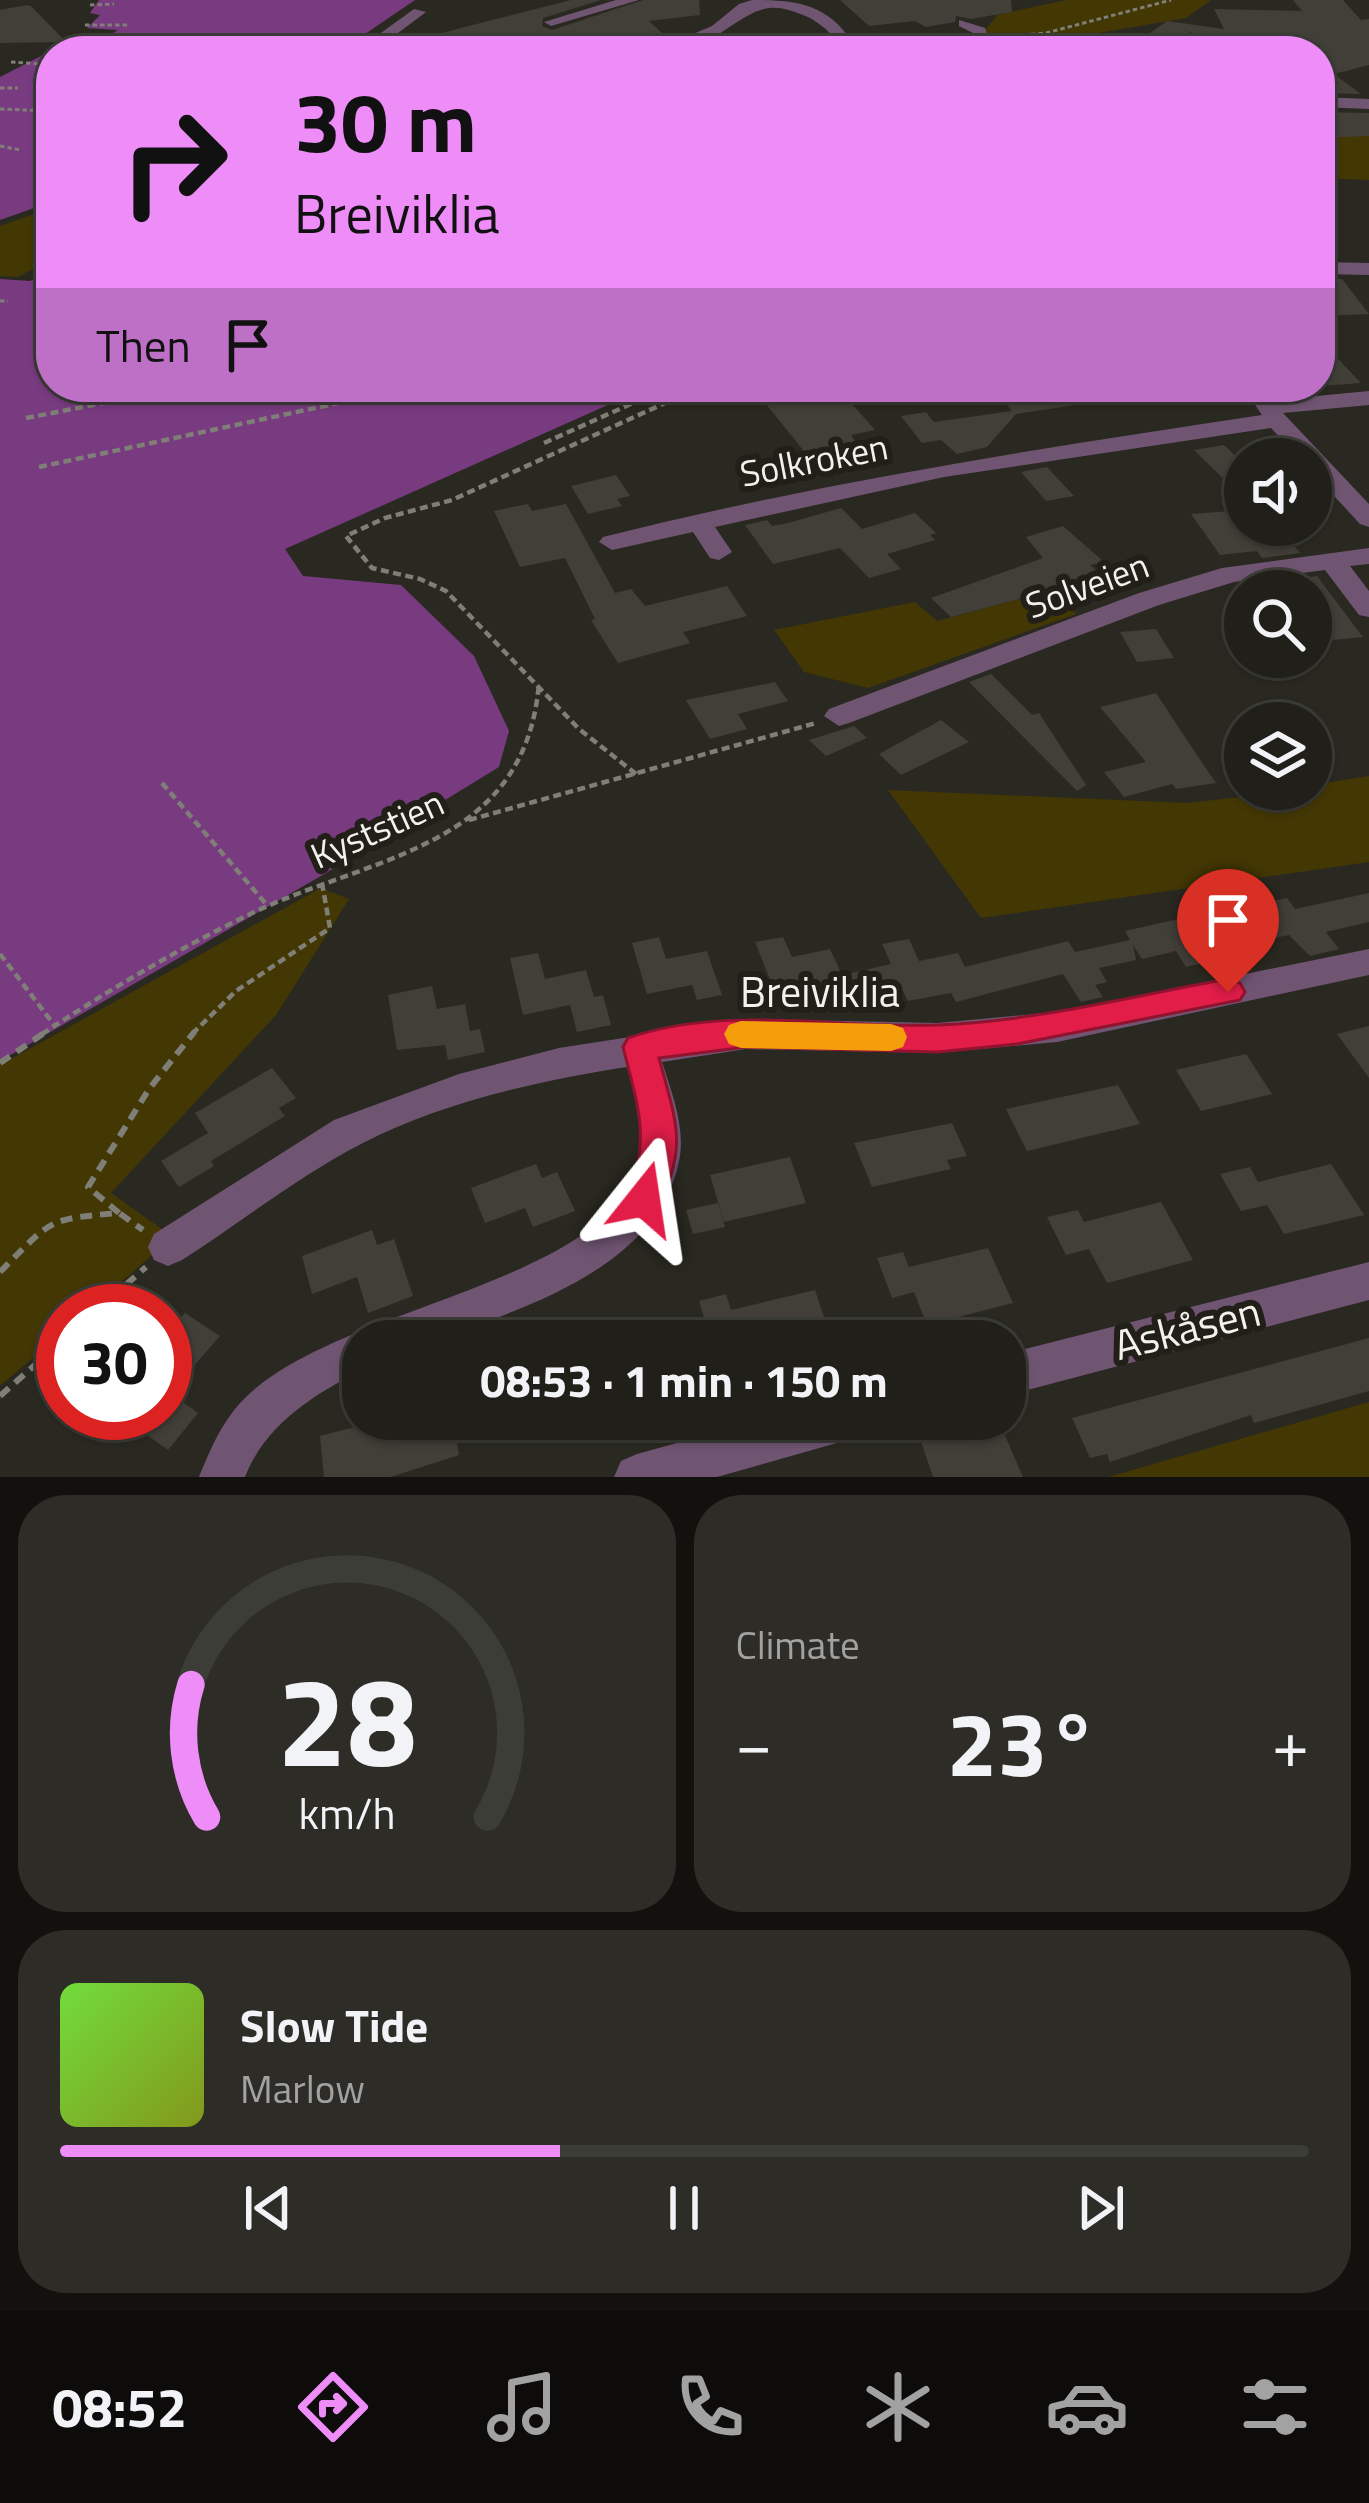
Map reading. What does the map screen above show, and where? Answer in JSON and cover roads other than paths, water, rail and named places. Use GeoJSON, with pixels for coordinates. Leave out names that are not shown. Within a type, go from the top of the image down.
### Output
{"type":"FeatureCollection","features":[{"type":"Feature","properties":{"kind":"street"},"geometry":{"type":"LineString","coordinates":[[551,22],[632,0]]}},
{"type":"Feature","properties":{"kind":"street"},"geometry":{"type":"LineString","coordinates":[[698,36],[727,24],[751,1],[788,1],[837,28],[842,36]]}},
{"type":"Feature","properties":{"kind":"street"},"geometry":{"type":"LineString","coordinates":[[827,8],[858,28],[856,36]]}},
{"type":"Feature","properties":{"kind":"street"},"geometry":{"type":"LineString","coordinates":[[385,36],[419,12]]}},
{"type":"Feature","properties":{"kind":"street"},"geometry":{"type":"LineString","coordinates":[[964,22],[977,36]]}},
{"type":"Feature","properties":{"kind":"street"},"geometry":{"type":"LineString","coordinates":[[1335,103],[1369,104]]}},
{"type":"Feature","properties":{"kind":"street"},"geometry":{"type":"LineString","coordinates":[[1335,268],[1369,269]]}},
{"type":"Feature","properties":{"kind":"street","name":"Solkroken"},"geometry":{"type":"LineString","coordinates":[[1335,400],[1369,398]]}},
{"type":"Feature","properties":{"kind":"street","name":"Solkroken"},"geometry":{"type":"LineString","coordinates":[[612,542],[701,508],[884,470],[944,470],[1266,405],[1310,402]]}},
{"type":"Feature","properties":{"kind":"street"},"geometry":{"type":"LineString","coordinates":[[1266,405],[1369,519]]}},
{"type":"Feature","properties":{"kind":"street","name":"Solkroken"},"geometry":{"type":"LineString","coordinates":[[701,508],[719,552]]}},
{"type":"Feature","properties":{"kind":"street","name":"Solveien"},"geometry":{"type":"LineString","coordinates":[[839,716],[1149,599],[1232,574],[1369,556]]}},
{"type":"Feature","properties":{"kind":"street"},"geometry":{"type":"LineString","coordinates":[[1330,559],[1369,609]]}},
{"type":"Feature","properties":{"kind":"street","name":"Breiviklia"},"geometry":{"type":"LineString","coordinates":[[168,1247],[348,1132],[459,1090],[640,1047],[746,1034],[938,1038],[1057,1027],[1369,962]]}},
{"type":"Feature","properties":{"kind":"street"},"geometry":{"type":"LineString","coordinates":[[431,1320],[576,1261],[627,1223],[659,1166],[659,1123],[640,1047]]}},
{"type":"Feature","properties":{"kind":"street","name":"Askåsen"},"geometry":{"type":"LineString","coordinates":[[1026,1371],[1369,1281]]}},
{"type":"Feature","properties":{"kind":"street"},"geometry":{"type":"LineString","coordinates":[[221,1477],[229,1453],[253,1419],[306,1374],[342,1358]]}},
{"type":"Feature","properties":{"kind":"street"},"geometry":{"type":"LineString","coordinates":[[637,1477],[769,1440]]}}]}
